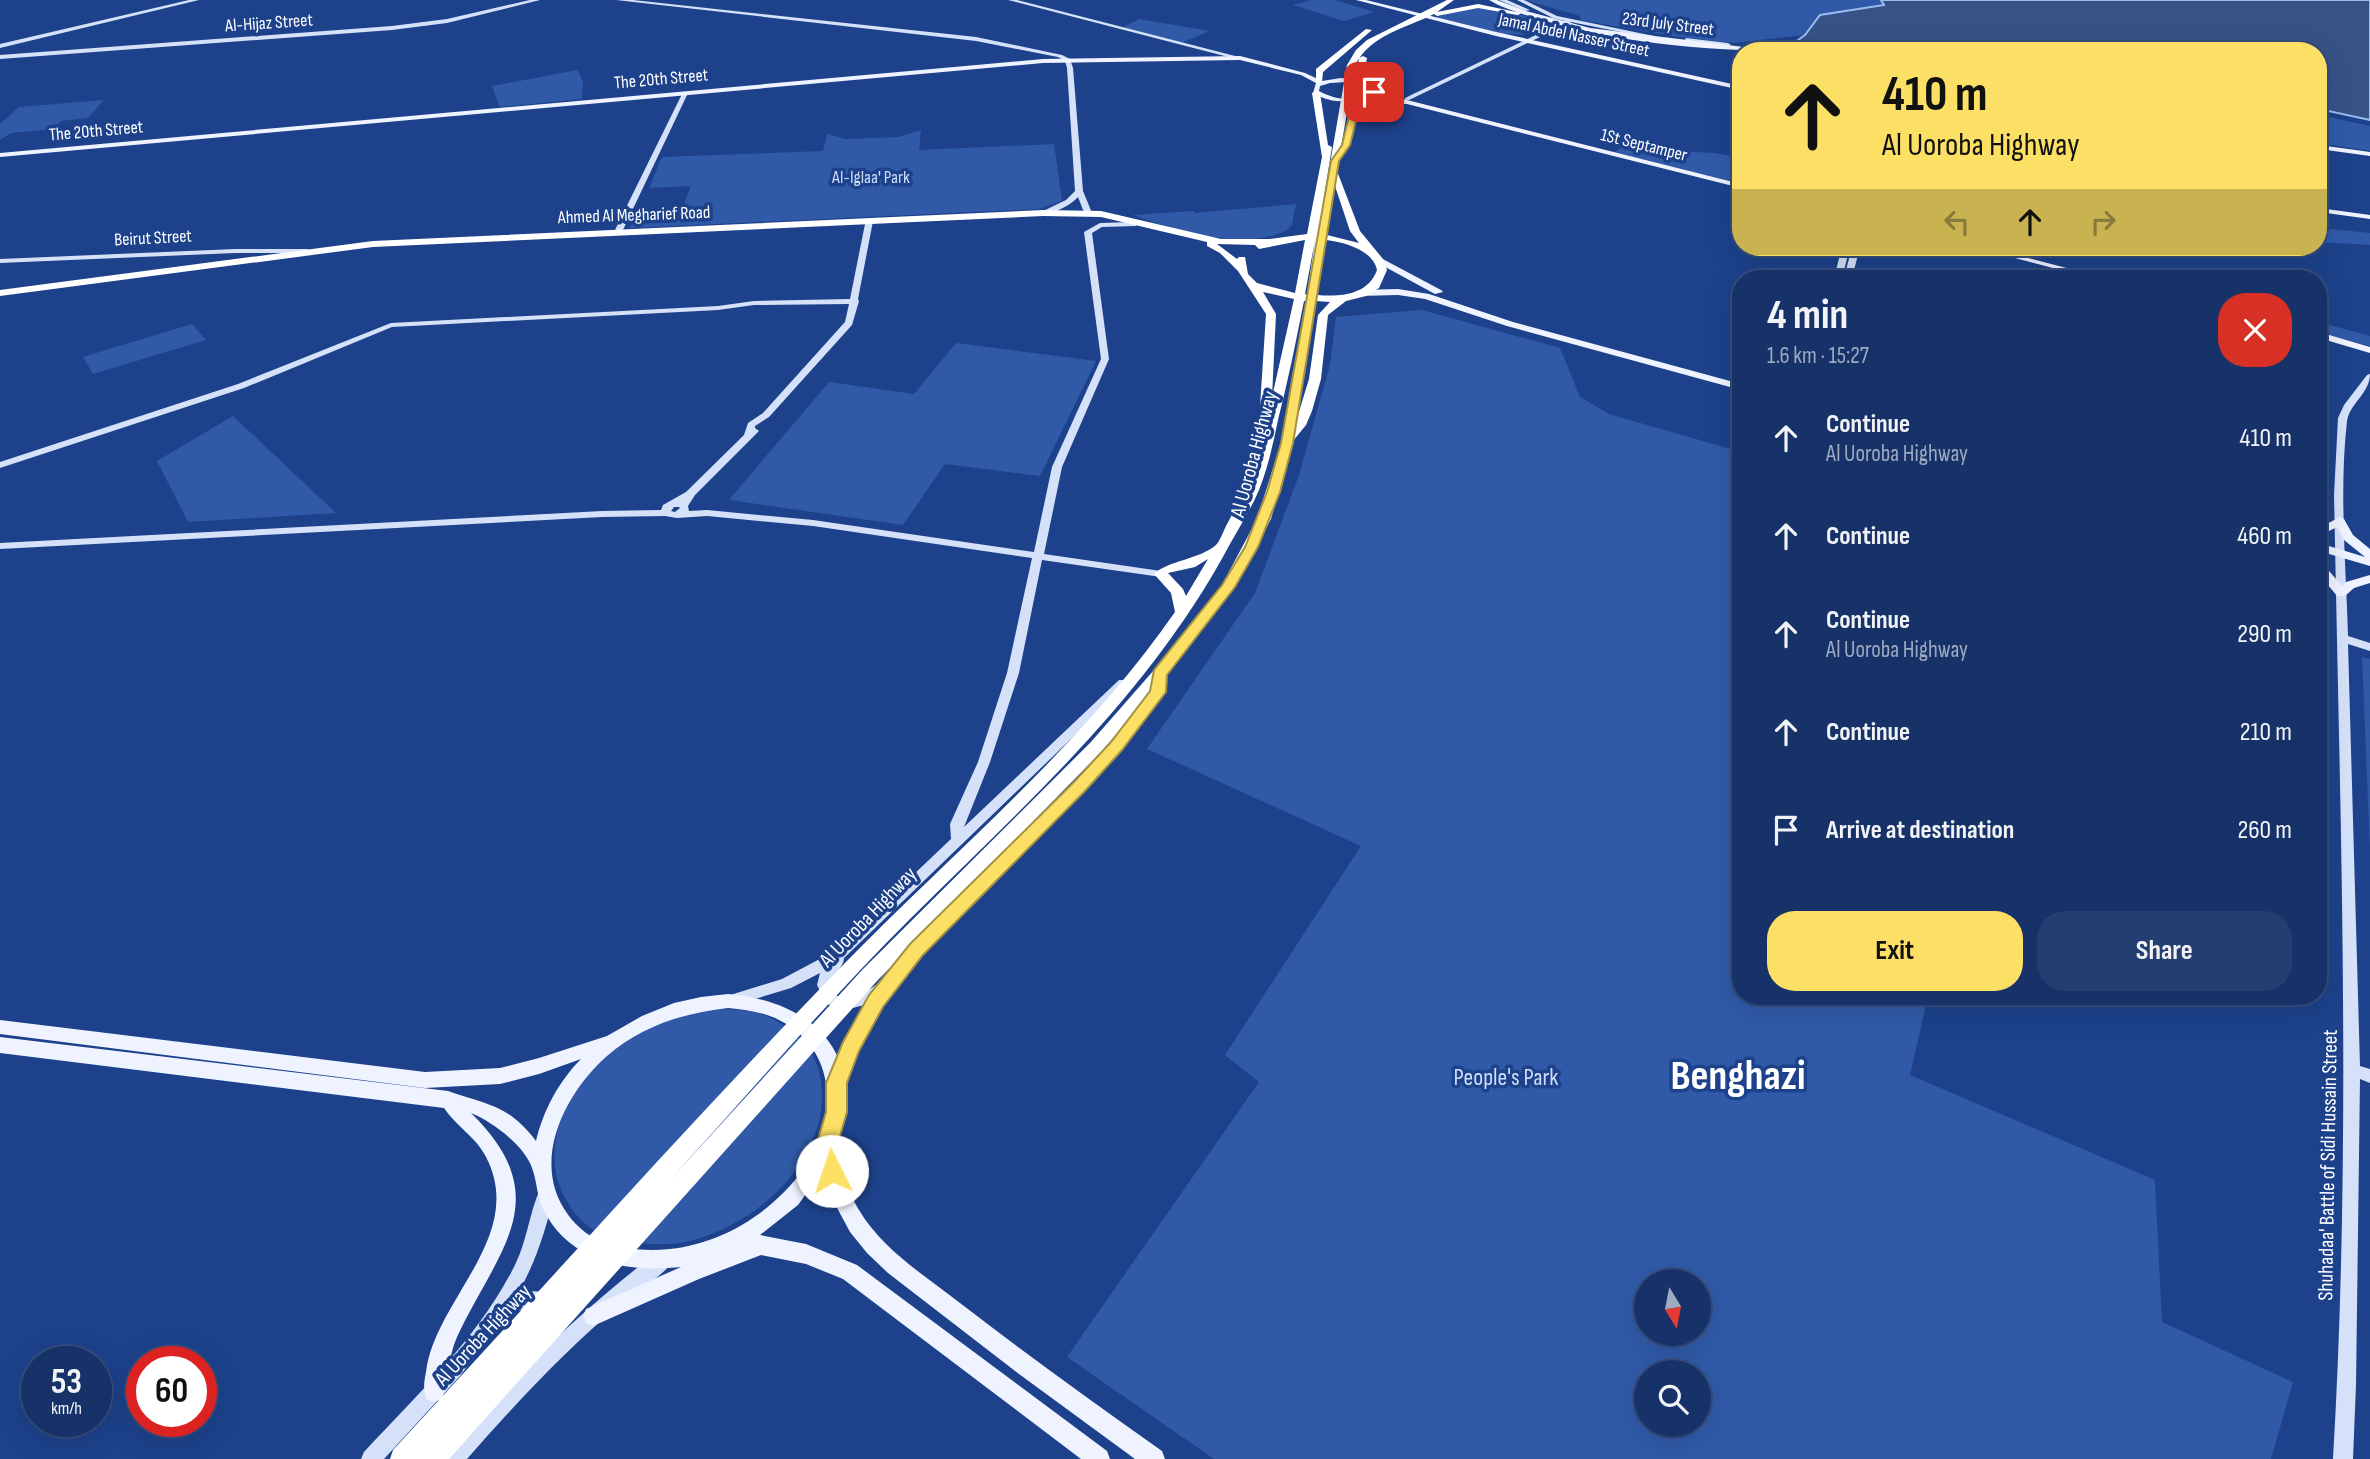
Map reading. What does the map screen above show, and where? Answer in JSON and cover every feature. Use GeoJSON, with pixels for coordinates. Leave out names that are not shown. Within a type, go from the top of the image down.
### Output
{"type":"FeatureCollection","features":[{"type":"Feature","properties":{"kind":"highway"},"geometry":{"type":"LineString","coordinates":[[1316,237],[1336,133],[1342,67],[1349,51],[1364,37],[1423,8],[1433,0]]}},
{"type":"Feature","properties":{"kind":"highway"},"geometry":{"type":"LineString","coordinates":[[1414,20],[1451,0]]}},
{"type":"Feature","properties":{"kind":"highway"},"geometry":{"type":"LineString","coordinates":[[1336,133],[1354,57],[1361,47],[1384,32],[1441,12],[1478,6],[1518,13]]}},
{"type":"Feature","properties":{"kind":"highway"},"geometry":{"type":"LineString","coordinates":[[1320,82],[1319,71],[1356,38],[1423,8]]}},
{"type":"Feature","properties":{"kind":"highway"},"geometry":{"type":"LineString","coordinates":[[1369,86],[1360,74],[1361,62],[1371,45],[1384,32]]}},
{"type":"Feature","properties":{"kind":"highway"},"geometry":{"type":"LineString","coordinates":[[1253,285],[1289,297],[1323,299],[1359,293],[1381,278],[1382,266],[1355,231],[1331,164],[1316,93]]}},
{"type":"Feature","properties":{"kind":"highway"},"geometry":{"type":"LineString","coordinates":[[1241,269],[1246,254],[1301,227],[1312,180],[1331,164],[1346,145],[1355,108],[1367,98]]}},
{"type":"Feature","properties":{"kind":"highway"},"geometry":{"type":"LineString","coordinates":[[1355,108],[1376,101],[1406,100]]}},
{"type":"Feature","properties":{"kind":"highway"},"geometry":{"type":"LineString","coordinates":[[1316,237],[1322,170]]}},
{"type":"Feature","properties":{"kind":"highway","name":"Ahmed Al Megharief Road"},"geometry":{"type":"LineString","coordinates":[[0,294],[307,251],[396,242],[1043,213],[1084,214],[1136,221],[1222,242],[1322,238],[1345,242],[1375,256]]}},
{"type":"Feature","properties":{"kind":"highway","name":"Ahmed Al Megharief Road"},"geometry":{"type":"LineString","coordinates":[[0,294],[314,253],[522,237],[1084,214],[1210,244],[1223,251],[1241,269],[1269,309],[1272,321],[1264,423],[1267,444]]}},
{"type":"Feature","properties":{"kind":"highway","name":"Al Uoroba Highway"},"geometry":{"type":"LineString","coordinates":[[1151,671],[1252,491],[1267,444],[1287,361],[1299,293],[1316,237]]}},
{"type":"Feature","properties":{"kind":"highway","name":"Al Uoroba Highway"},"geometry":{"type":"LineString","coordinates":[[402,1459],[877,955],[1062,783],[1151,671],[1228,587],[1251,547],[1274,492],[1287,443],[1312,294],[1316,237]]}},
{"type":"Feature","properties":{"kind":"highway"},"geometry":{"type":"LineString","coordinates":[[1287,443],[1300,425],[1310,397],[1323,315],[1329,307],[1344,297]]}},
{"type":"Feature","properties":{"kind":"highway"},"geometry":{"type":"LineString","coordinates":[[1182,613],[1178,592],[1163,572],[1202,560],[1225,541]]}},
{"type":"Feature","properties":{"kind":"highway","name":"Al Uoroba Highway"},"geometry":{"type":"LineString","coordinates":[[432,1459],[877,955]]}},
{"type":"Feature","properties":{"kind":"main road"},"geometry":{"type":"LineString","coordinates":[[0,46],[197,0]]}},
{"type":"Feature","properties":{"kind":"main road","name":"Al-Hijaz Street"},"geometry":{"type":"LineString","coordinates":[[0,57],[401,27],[456,19],[537,0]]}},
{"type":"Feature","properties":{"kind":"main road"},"geometry":{"type":"LineString","coordinates":[[619,0],[1003,43],[1048,52],[1069,64],[1096,60],[1240,58]]}},
{"type":"Feature","properties":{"kind":"main road"},"geometry":{"type":"LineString","coordinates":[[1011,0],[1240,58],[1320,82],[1339,80],[1369,86],[1406,100]]}},
{"type":"Feature","properties":{"kind":"main road","name":"Jamal Abdel Nasser Street"},"geometry":{"type":"LineString","coordinates":[[1359,0],[1504,36],[1732,86]]}},
{"type":"Feature","properties":{"kind":"main road","name":"23rd July Street"},"geometry":{"type":"LineString","coordinates":[[1482,0],[1518,13],[1541,16]]}},
{"type":"Feature","properties":{"kind":"main road","name":"23rd July Street"},"geometry":{"type":"LineString","coordinates":[[1492,0],[1597,33],[1732,50]]}},
{"type":"Feature","properties":{"kind":"main road"},"geometry":{"type":"LineString","coordinates":[[1502,0],[1573,21],[1651,36],[1732,44]]}},
{"type":"Feature","properties":{"kind":"main road"},"geometry":{"type":"LineString","coordinates":[[1509,0],[1541,16],[1555,17]]}},
{"type":"Feature","properties":{"kind":"main road"},"geometry":{"type":"LineString","coordinates":[[1520,0],[1541,16]]}},
{"type":"Feature","properties":{"kind":"main road"},"geometry":{"type":"LineString","coordinates":[[1320,82],[1315,87],[1316,93],[1331,99],[1406,100],[1512,47],[1573,21]]}},
{"type":"Feature","properties":{"kind":"main road"},"geometry":{"type":"LineString","coordinates":[[1551,46],[1544,39],[1546,36],[1573,21]]}},
{"type":"Feature","properties":{"kind":"main road"},"geometry":{"type":"LineString","coordinates":[[1504,36],[1541,34]]}},
{"type":"Feature","properties":{"kind":"main road","name":"23rd July Street"},"geometry":{"type":"LineString","coordinates":[[1674,43],[1732,48]]}},
{"type":"Feature","properties":{"kind":"main road"},"geometry":{"type":"LineString","coordinates":[[1512,47],[1551,46]]}},
{"type":"Feature","properties":{"kind":"main road","name":"The 20th Street"},"geometry":{"type":"LineString","coordinates":[[0,155],[1043,61],[1069,64]]}},
{"type":"Feature","properties":{"kind":"main road"},"geometry":{"type":"LineString","coordinates":[[1069,64],[1079,191],[1084,214],[1095,226]]}},
{"type":"Feature","properties":{"kind":"main road"},"geometry":{"type":"LineString","coordinates":[[1367,98],[1374,92],[1369,86]]}},
{"type":"Feature","properties":{"kind":"main road"},"geometry":{"type":"LineString","coordinates":[[618,232],[685,93]]}},
{"type":"Feature","properties":{"kind":"main road","name":"1St Septamper"},"geometry":{"type":"LineString","coordinates":[[1406,100],[1732,184]]}},
{"type":"Feature","properties":{"kind":"main road"},"geometry":{"type":"LineString","coordinates":[[2327,149],[2370,156]]}},
{"type":"Feature","properties":{"kind":"main road"},"geometry":{"type":"LineString","coordinates":[[1043,213],[1069,202],[1079,191]]}},
{"type":"Feature","properties":{"kind":"main road"},"geometry":{"type":"LineString","coordinates":[[2327,211],[2370,217]]}},
{"type":"Feature","properties":{"kind":"main road"},"geometry":{"type":"LineString","coordinates":[[672,509],[691,494],[748,433],[765,424],[766,415],[847,327],[855,301],[869,222]]}},
{"type":"Feature","properties":{"kind":"main road"},"geometry":{"type":"LineString","coordinates":[[958,840],[957,824],[984,762],[1013,673],[1060,457],[1105,359],[1088,234],[1095,226],[1133,224]]}},
{"type":"Feature","properties":{"kind":"main road","name":"Beirut Street"},"geometry":{"type":"LineString","coordinates":[[0,261],[235,251],[307,251]]}},
{"type":"Feature","properties":{"kind":"main road"},"geometry":{"type":"LineString","coordinates":[[1375,256],[1421,285],[1467,304],[1732,379]]}},
{"type":"Feature","properties":{"kind":"main road"},"geometry":{"type":"LineString","coordinates":[[2013,256],[2069,270]]}},
{"type":"Feature","properties":{"kind":"main road"},"geometry":{"type":"LineString","coordinates":[[1359,293],[1398,292],[1426,296],[1510,324],[1732,385]]}},
{"type":"Feature","properties":{"kind":"main road"},"geometry":{"type":"LineString","coordinates":[[2327,337],[2370,350]]}},
{"type":"Feature","properties":{"kind":"main road","name":"Shuhadaa' Battle of Sidi Hussain Street"},"geometry":{"type":"LineString","coordinates":[[2343,1459],[2347,1385],[2352,1070],[2340,521],[2343,418],[2349,405],[2370,377]]}},
{"type":"Feature","properties":{"kind":"main road"},"geometry":{"type":"LineString","coordinates":[[0,546],[672,509],[813,523],[1163,572]]}},
{"type":"Feature","properties":{"kind":"main road"},"geometry":{"type":"LineString","coordinates":[[2327,528],[2340,521],[2348,537],[2370,555]]}},
{"type":"Feature","properties":{"kind":"main road"},"geometry":{"type":"LineString","coordinates":[[2327,551],[2370,571]]}},
{"type":"Feature","properties":{"kind":"main road"},"geometry":{"type":"LineString","coordinates":[[2327,557],[2370,562]]}},
{"type":"Feature","properties":{"kind":"main road"},"geometry":{"type":"LineString","coordinates":[[2327,576],[2341,593],[2350,585],[2370,579]]}},
{"type":"Feature","properties":{"kind":"main road"},"geometry":{"type":"LineString","coordinates":[[2341,638],[2370,647]]}},
{"type":"Feature","properties":{"kind":"main road"},"geometry":{"type":"LineString","coordinates":[[728,1001],[771,1008],[806,1027],[829,1057],[836,1083],[836,1112],[828,1143],[811,1174],[787,1202],[756,1227],[721,1246],[664,1260],[627,1259],[595,1249],[569,1232],[552,1208],[546,1195],[541,1165],[546,1134],[562,1096],[589,1062],[640,1024],[669,1012],[699,1004],[728,1001],[799,979],[846,948],[1108,696],[1151,671],[1160,688],[1156,697],[1105,760],[916,950],[886,986],[858,1032],[836,1083]]}},
{"type":"Feature","properties":{"kind":"main road"},"geometry":{"type":"LineString","coordinates":[[846,948],[825,979],[828,996],[837,1002],[850,1004],[864,1000],[886,986]]}},
{"type":"Feature","properties":{"kind":"main road"},"geometry":{"type":"LineString","coordinates":[[0,1027],[389,1077],[443,1081],[519,1072],[617,1039]]}},
{"type":"Feature","properties":{"kind":"main road"},"geometry":{"type":"LineString","coordinates":[[0,1045],[447,1099],[486,1110],[507,1122],[524,1139],[541,1165]]}},
{"type":"Feature","properties":{"kind":"main road"},"geometry":{"type":"LineString","coordinates":[[2352,1070],[2370,1076]]}},
{"type":"Feature","properties":{"kind":"main road"},"geometry":{"type":"LineString","coordinates":[[434,1391],[439,1353],[489,1265],[502,1228],[505,1201],[503,1175],[495,1154],[447,1099]]}},
{"type":"Feature","properties":{"kind":"main road"},"geometry":{"type":"LineString","coordinates":[[828,1143],[832,1171],[842,1198],[856,1224],[875,1248],[978,1330],[1154,1459]]}},
{"type":"Feature","properties":{"kind":"main road","name":"Al Uoroba Highway"},"geometry":{"type":"LineString","coordinates":[[371,1459],[474,1345],[503,1305],[531,1250],[546,1195]]}},
{"type":"Feature","properties":{"kind":"main road"},"geometry":{"type":"LineString","coordinates":[[721,1246],[775,1246],[812,1255],[850,1272],[1099,1459]]}},
{"type":"Feature","properties":{"kind":"main road"},"geometry":{"type":"LineString","coordinates":[[587,1322],[709,1264],[775,1246]]}},
{"type":"Feature","properties":{"kind":"main road"},"geometry":{"type":"LineString","coordinates":[[454,1459],[587,1322],[664,1260]]}},
{"type":"Feature","properties":{"kind":"main road"},"geometry":{"type":"LineString","coordinates":[[503,1305],[528,1300],[551,1302],[587,1322]]}},
{"type":"Feature","properties":{"kind":"street"},"geometry":{"type":"LineString","coordinates":[[0,465],[241,386],[391,326],[718,308],[733,304],[855,301]]}},
{"type":"Feature","properties":{"kind":"green space"},"geometry":{"type":"Polygon","coordinates":[[[1311,0],[1335,0],[1374,12],[1344,21],[1293,5],[1311,0]]]}},
{"type":"Feature","properties":{"kind":"green space"},"geometry":{"type":"Polygon","coordinates":[[[1525,0],[1881,0],[1885,5],[1820,15],[1805,35],[1732,43],[1672,36],[1580,20],[1580,16],[1525,0]]]}},
{"type":"Feature","properties":{"kind":"green space"},"geometry":{"type":"Polygon","coordinates":[[[1473,7],[1515,13],[1557,26],[1526,34],[1495,33],[1433,18],[1473,7]]]}},
{"type":"Feature","properties":{"kind":"green space"},"geometry":{"type":"Polygon","coordinates":[[[1139,19],[1210,31],[1181,43],[1121,28],[1139,19]]]}},
{"type":"Feature","properties":{"kind":"green space"},"geometry":{"type":"Polygon","coordinates":[[[578,70],[583,82],[582,99],[500,107],[492,86],[578,70]]]}},
{"type":"Feature","properties":{"kind":"green space"},"geometry":{"type":"Polygon","coordinates":[[[104,100],[88,118],[61,121],[53,129],[11,133],[0,140],[0,124],[19,107],[104,100]]]}},
{"type":"Feature","properties":{"kind":"green space"},"geometry":{"type":"Polygon","coordinates":[[[2327,117],[2370,126],[2370,151],[2327,144],[2327,117]]]}},
{"type":"Feature","properties":{"kind":"green space","name":"Al-Iglaa' Park"},"geometry":{"type":"Polygon","coordinates":[[[921,130],[919,150],[1054,144],[1062,201],[1039,209],[630,228],[639,209],[683,207],[691,186],[649,188],[662,157],[823,151],[827,134],[845,139],[899,137],[921,130]]]}},
{"type":"Feature","properties":{"kind":"green space"},"geometry":{"type":"Polygon","coordinates":[[[1632,141],[1672,151],[1732,156],[1732,182],[1613,153],[1632,141]]]}},
{"type":"Feature","properties":{"kind":"green space"},"geometry":{"type":"Polygon","coordinates":[[[1296,204],[1292,225],[1287,230],[1251,239],[1189,233],[1133,215],[1195,213],[1296,204]]]}},
{"type":"Feature","properties":{"kind":"green space"},"geometry":{"type":"Polygon","coordinates":[[[2327,229],[2370,233],[2370,245],[2327,242],[2327,229]]]}},
{"type":"Feature","properties":{"kind":"green space","name":"People's Park"},"geometry":{"type":"Polygon","coordinates":[[[1422,310],[1560,348],[1580,397],[1609,414],[1732,449],[1732,1005],[1926,1005],[1910,1075],[2155,1180],[2162,1322],[2293,1382],[2271,1459],[1214,1459],[1067,1357],[1259,1082],[1225,1055],[1361,846],[1147,749],[1255,593],[1299,475],[1330,365],[1336,317],[1422,310]]]}},
{"type":"Feature","properties":{"kind":"green space"},"geometry":{"type":"Polygon","coordinates":[[[192,324],[206,340],[93,374],[83,357],[192,324]]]}},
{"type":"Feature","properties":{"kind":"green space"},"geometry":{"type":"Polygon","coordinates":[[[2327,324],[2370,336],[2370,346],[2327,335],[2327,324]]]}},
{"type":"Feature","properties":{"kind":"green space"},"geometry":{"type":"Polygon","coordinates":[[[956,343],[1096,361],[1040,476],[945,464],[903,525],[729,500],[829,382],[914,394],[956,343]]]}},
{"type":"Feature","properties":{"kind":"green space"},"geometry":{"type":"Polygon","coordinates":[[[233,416],[336,513],[188,522],[157,461],[233,416]]]}},
{"type":"Feature","properties":{"kind":"green space"},"geometry":{"type":"Polygon","coordinates":[[[2362,657],[2370,659],[2370,850],[2362,657]]]}},
{"type":"Feature","properties":{"kind":"green space"},"geometry":{"type":"Polygon","coordinates":[[[717,1009],[749,1011],[767,1016],[789,1029],[809,1050],[819,1071],[822,1095],[819,1120],[811,1144],[782,1187],[763,1204],[718,1231],[694,1240],[649,1244],[627,1241],[591,1229],[569,1205],[555,1169],[555,1146],[560,1123],[570,1101],[599,1063],[636,1033],[665,1020],[717,1009]]]}},
{"type":"Feature","properties":{"kind":"shaded area"},"geometry":{"type":"Polygon","coordinates":[[[1881,0],[2370,0],[2370,120],[2327,111],[2327,42],[1795,42],[1805,35],[1820,15],[1884,5],[1881,0]]]}},
{"type":"Feature","properties":{"kind":"district","name":"Benghazi"},"geometry":{"type":"Point","coordinates":[1738,1076]}},
{"type":"Feature","properties":{"kind":"route"},"geometry":{"type":"LineString","coordinates":[[832,1171],[828,1143],[836,1112],[836,1083],[850,1048],[876,1001],[916,950],[1105,760],[1156,697],[1161,683],[1159,674],[1228,587],[1251,547],[1274,492],[1287,443],[1335,161],[1346,145],[1355,108],[1374,92]]}}]}
